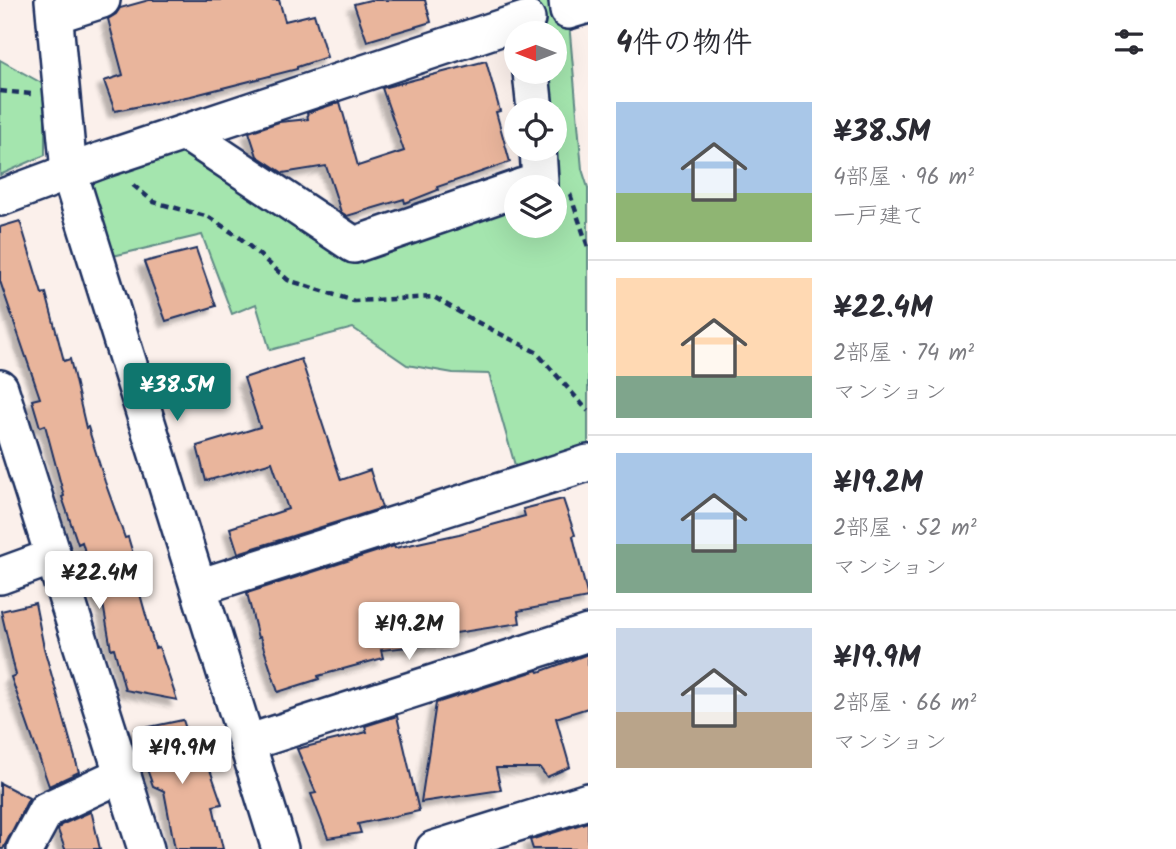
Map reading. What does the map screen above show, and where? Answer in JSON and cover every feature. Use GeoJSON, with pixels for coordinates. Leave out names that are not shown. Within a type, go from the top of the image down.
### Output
{"type":"FeatureCollection","features":[{"type":"Feature","properties":{"kind":"street"},"geometry":{"type":"LineString","coordinates":[[102,0],[54,8],[69,172],[279,849]]}},
{"type":"Feature","properties":{"kind":"street"},"geometry":{"type":"LineString","coordinates":[[567,0],[568,11],[588,5]]}},
{"type":"Feature","properties":{"kind":"street"},"geometry":{"type":"LineString","coordinates":[[0,198],[102,160],[527,17]]}},
{"type":"Feature","properties":{"kind":"street"},"geometry":{"type":"LineString","coordinates":[[186,133],[354,245],[504,193]]}},
{"type":"Feature","properties":{"kind":"street"},"geometry":{"type":"LineString","coordinates":[[0,388],[146,849]]}},
{"type":"Feature","properties":{"kind":"street"},"geometry":{"type":"LineString","coordinates":[[199,587],[588,463]]}},
{"type":"Feature","properties":{"kind":"street"},"geometry":{"type":"LineString","coordinates":[[0,576],[52,557]]}},
{"type":"Feature","properties":{"kind":"street"},"geometry":{"type":"LineString","coordinates":[[247,743],[588,634]]}},
{"type":"Feature","properties":{"kind":"street"},"geometry":{"type":"LineString","coordinates":[[25,849],[46,810],[123,774]]}},
{"type":"Feature","properties":{"kind":"street"},"geometry":{"type":"LineString","coordinates":[[434,849],[588,801]]}},
{"type":"Feature","properties":{"kind":"path"},"geometry":{"type":"LineString","coordinates":[[102,160],[154,202],[209,217],[239,237],[288,280],[354,301],[434,297],[536,352],[588,411]]}},
{"type":"Feature","properties":{"kind":"green space"},"geometry":{"type":"Polygon","coordinates":[[[526,0],[567,0],[582,169],[588,188],[588,448],[516,469],[489,374],[453,373],[407,365],[353,328],[270,350],[256,304],[232,314],[202,235],[96,260],[69,172],[186,133],[353,245],[504,193],[504,238],[567,238],[567,175],[555,175],[555,161],[567,161],[567,98],[534,98],[532,84],[567,84],[567,21],[527,21],[526,0]]]}},
{"type":"Feature","properties":{"kind":"green space"},"geometry":{"type":"Polygon","coordinates":[[[0,60],[45,85],[45,155],[0,175],[0,60]]]}},
{"type":"Feature","properties":{"kind":"building"},"geometry":{"type":"Polygon","coordinates":[[[149,0],[279,0],[285,21],[314,14],[327,57],[297,69],[191,96],[115,111],[104,81],[123,75],[108,19],[120,8],[149,0]]]}},
{"type":"Feature","properties":{"kind":"building"},"geometry":{"type":"Polygon","coordinates":[[[370,0],[425,0],[431,22],[367,41],[354,4],[370,0]]]}},
{"type":"Feature","properties":{"kind":"building"},"geometry":{"type":"Polygon","coordinates":[[[486,61],[500,111],[496,112],[504,141],[504,161],[510,162],[437,187],[438,190],[405,203],[404,199],[347,216],[341,212],[326,166],[283,173],[257,156],[249,132],[279,122],[308,119],[307,113],[340,102],[358,166],[404,151],[382,88],[486,61]]]}},
{"type":"Feature","properties":{"kind":"building"},"geometry":{"type":"Polygon","coordinates":[[[20,221],[42,294],[46,293],[64,361],[70,359],[86,428],[88,427],[125,538],[128,537],[139,574],[135,576],[155,648],[159,647],[177,700],[125,690],[114,648],[111,649],[102,598],[99,599],[82,542],[78,544],[62,497],[64,496],[45,425],[40,427],[32,400],[40,398],[0,281],[0,227],[20,221]]]}},
{"type":"Feature","properties":{"kind":"building"},"geometry":{"type":"Polygon","coordinates":[[[196,249],[216,306],[166,321],[144,262],[196,249]]]}},
{"type":"Feature","properties":{"kind":"building"},"geometry":{"type":"Polygon","coordinates":[[[301,359],[341,480],[370,470],[382,508],[238,553],[230,528],[288,509],[272,462],[206,481],[197,446],[260,427],[244,378],[301,359]]]}},
{"type":"Feature","properties":{"kind":"building"},"geometry":{"type":"Polygon","coordinates":[[[563,499],[575,535],[573,536],[588,598],[518,611],[520,623],[449,634],[451,642],[381,650],[383,658],[318,676],[319,679],[278,692],[260,637],[258,638],[247,593],[394,546],[395,548],[459,534],[525,516],[523,509],[563,499]]]}},
{"type":"Feature","properties":{"kind":"building"},"geometry":{"type":"Polygon","coordinates":[[[35,603],[44,648],[79,772],[49,786],[11,677],[16,675],[1,611],[35,603]]]}},
{"type":"Feature","properties":{"kind":"building"},"geometry":{"type":"Polygon","coordinates":[[[588,654],[588,708],[556,718],[570,767],[547,777],[540,768],[496,768],[501,790],[421,802],[436,703],[588,654]]]}},
{"type":"Feature","properties":{"kind":"building"},"geometry":{"type":"Polygon","coordinates":[[[397,716],[419,811],[358,824],[361,833],[328,838],[311,794],[316,793],[297,749],[367,732],[365,726],[397,716]]]}},
{"type":"Feature","properties":{"kind":"building"},"geometry":{"type":"Polygon","coordinates":[[[183,720],[190,741],[189,768],[208,764],[222,804],[213,806],[223,849],[175,849],[164,791],[153,786],[142,755],[135,730],[183,720]]]}},
{"type":"Feature","properties":{"kind":"building"},"geometry":{"type":"Polygon","coordinates":[[[0,783],[29,798],[3,849],[0,849],[0,783]]]}},
{"type":"Feature","properties":{"kind":"building"},"geometry":{"type":"Polygon","coordinates":[[[90,812],[100,849],[65,849],[58,830],[61,825],[90,812]]]}},
{"type":"Feature","properties":{"kind":"building"},"geometry":{"type":"Polygon","coordinates":[[[588,822],[588,849],[533,849],[530,840],[588,822]]]}}]}
